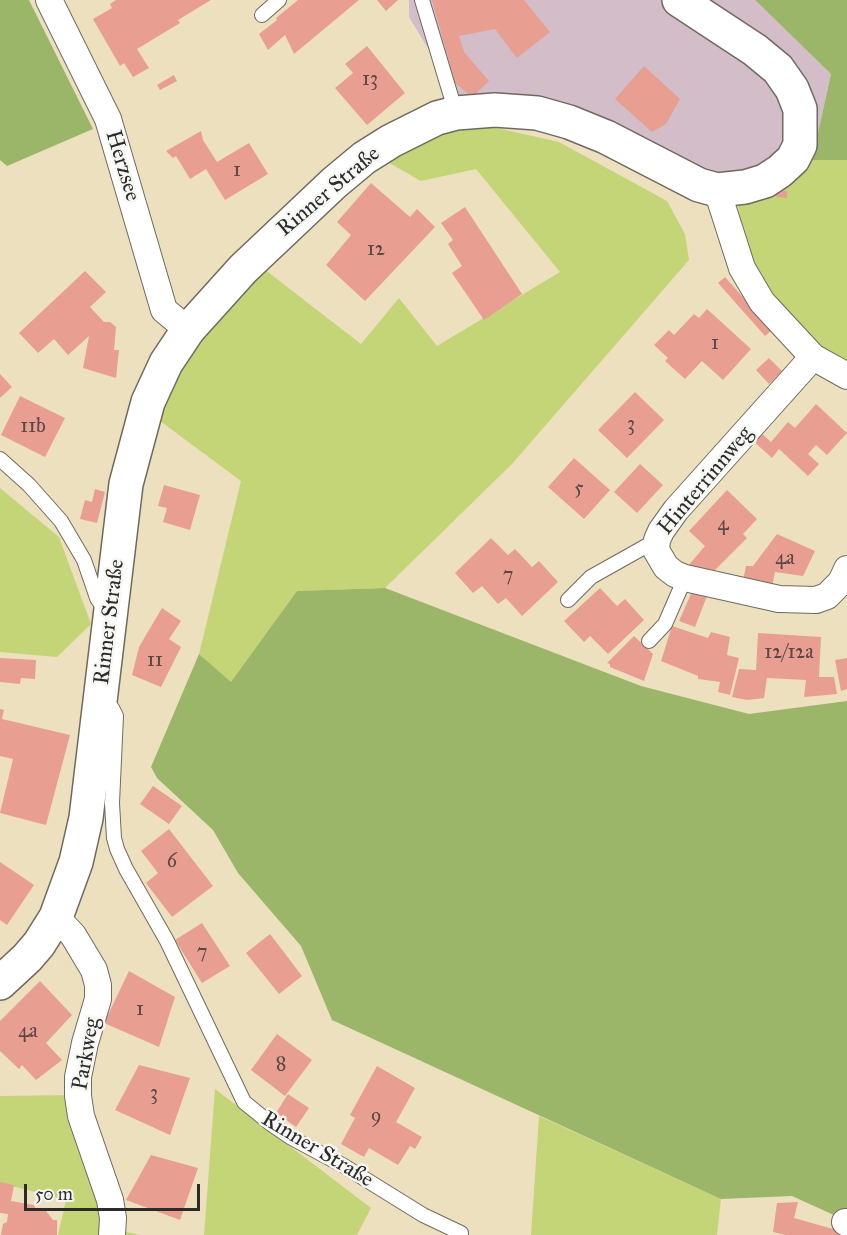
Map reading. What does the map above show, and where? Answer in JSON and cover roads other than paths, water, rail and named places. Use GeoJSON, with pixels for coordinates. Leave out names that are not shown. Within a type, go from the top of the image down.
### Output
{"type":"FeatureCollection","features":[{"type":"Feature","properties":{"kind":"main road","name":"Rinner Straße"},"geometry":{"type":"LineString","coordinates":[[0,983],[39,944],[56,917],[76,862],[86,818],[126,484],[140,427],[158,379],[188,330],[251,261],[334,183],[364,158],[391,141],[437,118],[456,113],[495,110],[537,113],[570,122],[606,137],[699,185],[717,190],[765,181],[780,171],[793,159],[800,145],[800,109],[792,89],[778,69],[756,50],[679,0]]}},
{"type":"Feature","properties":{"kind":"street","name":"Herzsee"},"geometry":{"type":"LineString","coordinates":[[49,0],[108,119],[164,310],[188,330]]}},
{"type":"Feature","properties":{"kind":"street"},"geometry":{"type":"LineString","coordinates":[[717,190],[742,268],[762,302],[813,357],[847,376]]}},
{"type":"Feature","properties":{"kind":"street","name":"Hinterrinnweg"},"geometry":{"type":"LineString","coordinates":[[813,357],[676,510],[661,531],[656,550],[660,559],[675,574],[779,599],[816,600],[827,596],[835,590],[847,569]]}},
{"type":"Feature","properties":{"kind":"street","name":"Parkweg"},"geometry":{"type":"LineString","coordinates":[[56,917],[73,935],[94,970],[98,985],[98,999],[78,1077],[78,1096],[81,1116],[110,1200],[113,1218],[112,1235]]}},
{"type":"Feature","properties":{"kind":"lane"},"geometry":{"type":"LineString","coordinates":[[262,15],[279,0]]}},
{"type":"Feature","properties":{"kind":"lane"},"geometry":{"type":"LineString","coordinates":[[422,0],[456,113]]}},
{"type":"Feature","properties":{"kind":"lane"},"geometry":{"type":"LineString","coordinates":[[0,459],[29,484],[61,521],[84,560],[97,598],[111,619]]}},
{"type":"Feature","properties":{"kind":"lane"},"geometry":{"type":"LineString","coordinates":[[568,600],[591,577],[657,540]]}},
{"type":"Feature","properties":{"kind":"lane"},"geometry":{"type":"LineString","coordinates":[[649,641],[665,624],[686,578]]}},
{"type":"Feature","properties":{"kind":"lane","name":"Rinner Straße"},"geometry":{"type":"LineString","coordinates":[[99,706],[112,708],[116,716],[112,810],[117,849],[168,941],[244,1102],[290,1137],[344,1166],[423,1215],[461,1233]]}}]}
